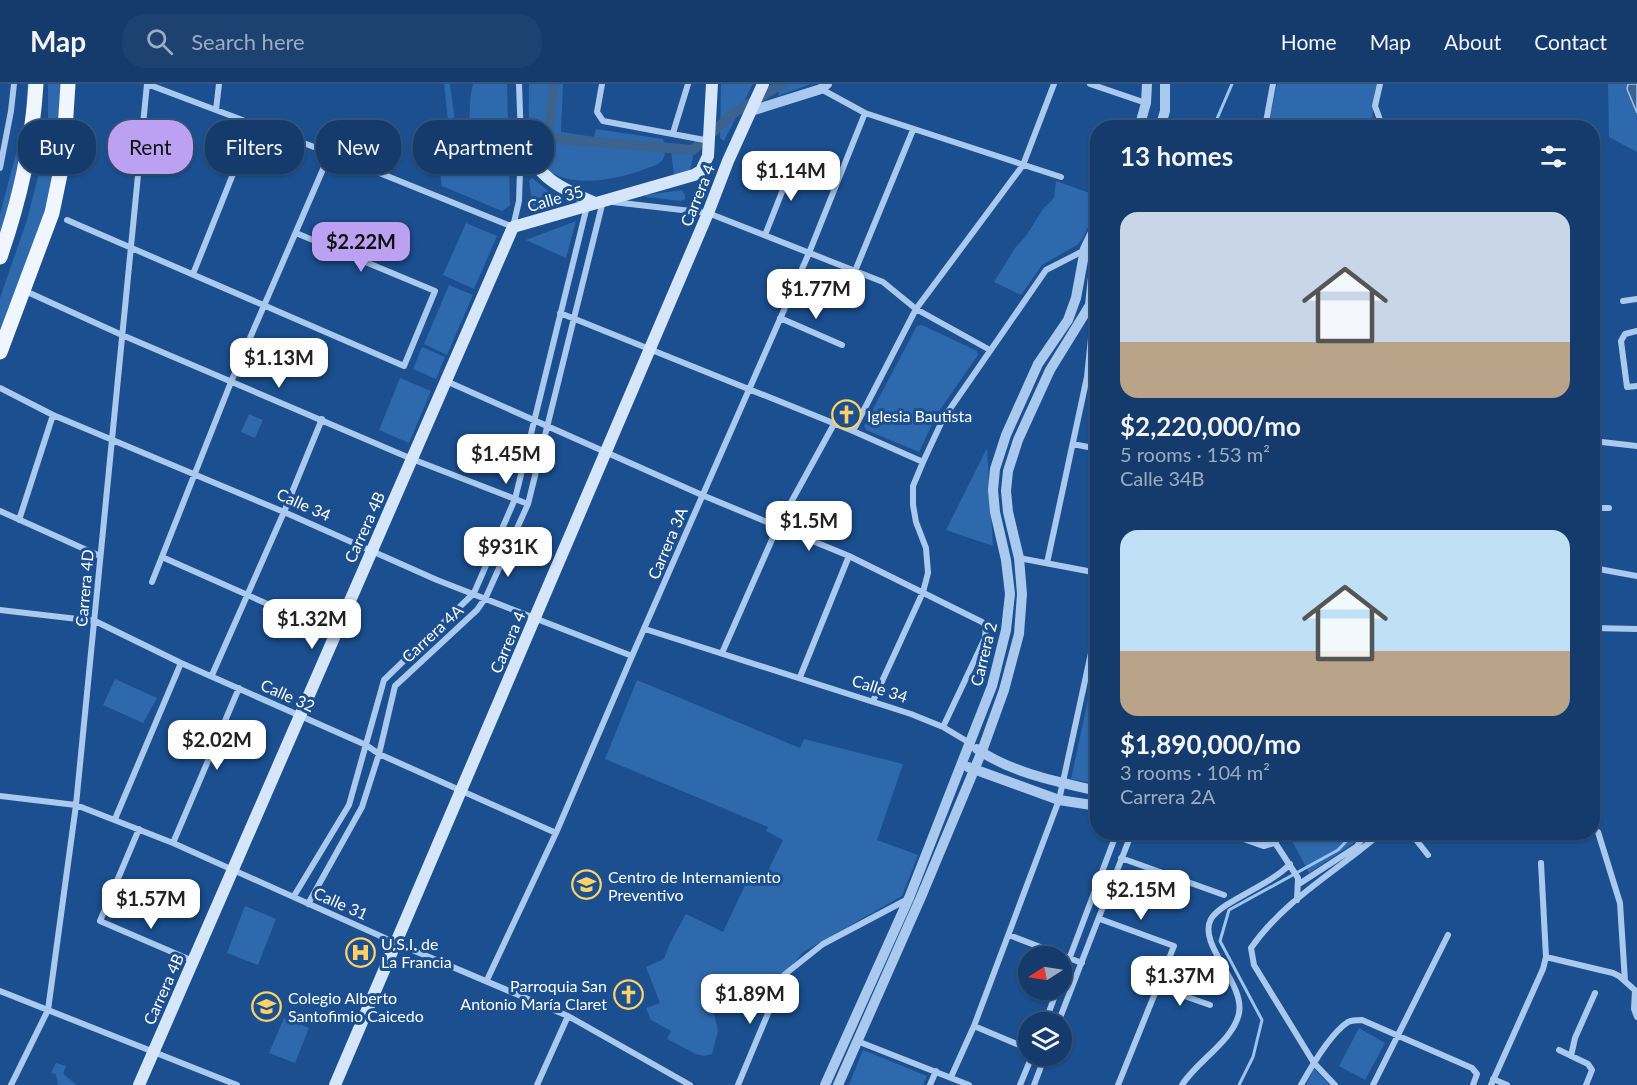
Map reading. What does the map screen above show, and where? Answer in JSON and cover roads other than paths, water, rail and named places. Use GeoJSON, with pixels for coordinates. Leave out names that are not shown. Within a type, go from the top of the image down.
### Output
{"type":"FeatureCollection","features":[{"type":"Feature","properties":{"kind":"main road"},"geometry":{"type":"LineString","coordinates":[[0,257],[15,214],[27,165],[34,123],[36,84]]}},
{"type":"Feature","properties":{"kind":"main road"},"geometry":{"type":"LineString","coordinates":[[0,352],[52,213],[63,160],[68,84]]}},
{"type":"Feature","properties":{"kind":"main road","name":"Carrera 4"},"geometry":{"type":"LineString","coordinates":[[708,156],[712,84]]}},
{"type":"Feature","properties":{"kind":"main road","name":"Carrera 4"},"geometry":{"type":"LineString","coordinates":[[335,1085],[763,84]]}},
{"type":"Feature","properties":{"kind":"main road"},"geometry":{"type":"LineString","coordinates":[[708,156],[716,166],[723,166],[728,162]]}},
{"type":"Feature","properties":{"kind":"main road","name":"Calle 35"},"geometry":{"type":"LineString","coordinates":[[513,227],[694,175],[701,171],[708,156]]}},
{"type":"Feature","properties":{"kind":"main road"},"geometry":{"type":"LineString","coordinates":[[542,174],[556,185],[595,203]]}},
{"type":"Feature","properties":{"kind":"main road","name":"Carrera 4B"},"geometry":{"type":"LineString","coordinates":[[139,1085],[513,227]]}},
{"type":"Feature","properties":{"kind":"street"},"geometry":{"type":"LineString","coordinates":[[0,168],[14,84]]}},
{"type":"Feature","properties":{"kind":"street","name":"Calle 35"},"geometry":{"type":"LineString","coordinates":[[147,84],[242,120]]}},
{"type":"Feature","properties":{"kind":"street","name":"Carrera 4D"},"geometry":{"type":"LineString","coordinates":[[11,1085],[48,1010],[76,805],[147,84]]}},
{"type":"Feature","properties":{"kind":"street"},"geometry":{"type":"LineString","coordinates":[[216,110],[219,84]]}},
{"type":"Feature","properties":{"kind":"street","name":"Carrera 4B"},"geometry":{"type":"LineString","coordinates":[[519,84],[520,120]]}},
{"type":"Feature","properties":{"kind":"street"},"geometry":{"type":"LineString","coordinates":[[602,84],[597,112],[603,122],[710,139]]}},
{"type":"Feature","properties":{"kind":"street"},"geometry":{"type":"LineString","coordinates":[[673,133],[688,84]]}},
{"type":"Feature","properties":{"kind":"street"},"geometry":{"type":"LineString","coordinates":[[853,430],[916,309],[1023,165],[1054,84]]}},
{"type":"Feature","properties":{"kind":"street"},"geometry":{"type":"LineString","coordinates":[[1090,84],[1146,103]]}},
{"type":"Feature","properties":{"kind":"street"},"geometry":{"type":"LineString","coordinates":[[1141,120],[1146,103],[1147,84]]}},
{"type":"Feature","properties":{"kind":"street"},"geometry":{"type":"LineString","coordinates":[[1162,120],[1165,111],[1165,84]]}},
{"type":"Feature","properties":{"kind":"street"},"geometry":{"type":"LineString","coordinates":[[1266,120],[1273,84]]}},
{"type":"Feature","properties":{"kind":"street"},"geometry":{"type":"LineString","coordinates":[[1380,84],[1376,106],[1380,120]]}},
{"type":"Feature","properties":{"kind":"street"},"geometry":{"type":"LineString","coordinates":[[753,107],[824,86],[865,113],[1061,177]]}},
{"type":"Feature","properties":{"kind":"street","name":"Carrera 3A"},"geometry":{"type":"LineString","coordinates":[[487,980],[556,832],[809,252],[865,113]]}},
{"type":"Feature","properties":{"kind":"street"},"geometry":{"type":"LineString","coordinates":[[855,271],[913,130]]}},
{"type":"Feature","properties":{"kind":"street"},"geometry":{"type":"LineString","coordinates":[[765,235],[795,159]]}},
{"type":"Feature","properties":{"kind":"street"},"geometry":{"type":"LineString","coordinates":[[193,274],[233,174]]}},
{"type":"Feature","properties":{"kind":"street"},"geometry":{"type":"LineString","coordinates":[[152,582],[231,382],[321,174]]}},
{"type":"Feature","properties":{"kind":"street","name":"Calle 35"},"geometry":{"type":"LineString","coordinates":[[382,174],[513,227]]}},
{"type":"Feature","properties":{"kind":"street","name":"Carrera 4B"},"geometry":{"type":"LineString","coordinates":[[513,227],[519,201],[520,174]]}},
{"type":"Feature","properties":{"kind":"street","name":"Calle 35"},"geometry":{"type":"LineString","coordinates":[[595,203],[708,213],[883,282],[916,309],[990,350]]}},
{"type":"Feature","properties":{"kind":"street","name":"Carrera 4A"},"geometry":{"type":"LineString","coordinates":[[294,896],[349,805],[384,680],[474,593],[515,499],[560,313],[595,203]]}},
{"type":"Feature","properties":{"kind":"street","name":"Carrera 4A"},"geometry":{"type":"LineString","coordinates":[[308,904],[362,807],[379,754],[395,686],[477,610],[486,597],[528,504],[573,318],[595,203]]}},
{"type":"Feature","properties":{"kind":"street"},"geometry":{"type":"LineString","coordinates":[[67,220],[404,366],[435,291],[296,233]]}},
{"type":"Feature","properties":{"kind":"street","name":"Carrera 2"},"geometry":{"type":"LineString","coordinates":[[825,1085],[909,898],[992,686],[1006,630],[1009,603],[1006,560],[995,512],[993,490],[995,469],[1006,435],[1038,364],[1068,320],[1076,298],[1085,249],[1090,239]]}},
{"type":"Feature","properties":{"kind":"street"},"geometry":{"type":"LineString","coordinates":[[873,701],[923,592],[928,573],[926,548],[916,522],[913,505],[913,486],[943,419],[1046,270],[1085,249]]}},
{"type":"Feature","properties":{"kind":"street"},"geometry":{"type":"LineString","coordinates":[[23,291],[412,459],[528,504]]}},
{"type":"Feature","properties":{"kind":"street"},"geometry":{"type":"LineString","coordinates":[[1623,301],[1637,299]]}},
{"type":"Feature","properties":{"kind":"street","name":"Carrera 2"},"geometry":{"type":"LineString","coordinates":[[838,1085],[982,752],[1004,690],[1019,634],[1022,594],[1019,558],[1008,512],[1006,491],[1008,471],[1018,440],[1050,370],[1090,305]]}},
{"type":"Feature","properties":{"kind":"street"},"geometry":{"type":"LineString","coordinates":[[560,313],[853,430],[923,462]]}},
{"type":"Feature","properties":{"kind":"street"},"geometry":{"type":"LineString","coordinates":[[780,318],[842,345]]}},
{"type":"Feature","properties":{"kind":"street"},"geometry":{"type":"LineString","coordinates":[[1637,331],[1625,334],[1621,340],[1627,387],[1637,386]]}},
{"type":"Feature","properties":{"kind":"street"},"geometry":{"type":"LineString","coordinates":[[1047,563],[1090,356]]}},
{"type":"Feature","properties":{"kind":"street"},"geometry":{"type":"LineString","coordinates":[[446,381],[702,495],[849,556],[923,592]]}},
{"type":"Feature","properties":{"kind":"street","name":"Calle 34"},"geometry":{"type":"LineString","coordinates":[[0,388],[53,415],[195,473],[372,551],[632,656]]}},
{"type":"Feature","properties":{"kind":"street"},"geometry":{"type":"LineString","coordinates":[[19,520],[53,415]]}},
{"type":"Feature","properties":{"kind":"street"},"geometry":{"type":"LineString","coordinates":[[212,675],[284,512],[322,419]]}},
{"type":"Feature","properties":{"kind":"street"},"geometry":{"type":"LineString","coordinates":[[722,652],[778,526],[834,424]]}},
{"type":"Feature","properties":{"kind":"street"},"geometry":{"type":"LineString","coordinates":[[1600,442],[1637,446]]}},
{"type":"Feature","properties":{"kind":"street"},"geometry":{"type":"LineString","coordinates":[[1073,444],[1090,447]]}},
{"type":"Feature","properties":{"kind":"street"},"geometry":{"type":"LineString","coordinates":[[1600,508],[1609,508]]}},
{"type":"Feature","properties":{"kind":"street"},"geometry":{"type":"LineString","coordinates":[[0,511],[100,556]]}},
{"type":"Feature","properties":{"kind":"street"},"geometry":{"type":"LineString","coordinates":[[800,678],[849,556]]}},
{"type":"Feature","properties":{"kind":"street"},"geometry":{"type":"LineString","coordinates":[[162,557],[335,634]]}},
{"type":"Feature","properties":{"kind":"street"},"geometry":{"type":"LineString","coordinates":[[1019,558],[1090,571]]}},
{"type":"Feature","properties":{"kind":"street"},"geometry":{"type":"LineString","coordinates":[[1600,569],[1637,576]]}},
{"type":"Feature","properties":{"kind":"street","name":"Carrera 2"},"geometry":{"type":"LineString","coordinates":[[923,592],[986,626],[985,638],[943,727]]}},
{"type":"Feature","properties":{"kind":"street","name":"Calle 32"},"geometry":{"type":"LineString","coordinates":[[0,610],[95,621],[181,663],[366,745],[379,754],[556,832]]}},
{"type":"Feature","properties":{"kind":"street","name":"Calle 34"},"geometry":{"type":"LineString","coordinates":[[645,628],[873,701],[943,727],[1000,762],[1062,784],[1090,789]]}},
{"type":"Feature","properties":{"kind":"street"},"geometry":{"type":"LineString","coordinates":[[1600,628],[1637,629]]}},
{"type":"Feature","properties":{"kind":"street"},"geometry":{"type":"LineString","coordinates":[[951,1077],[974,1026],[1059,800],[1090,660]]}},
{"type":"Feature","properties":{"kind":"street"},"geometry":{"type":"LineString","coordinates":[[115,819],[181,663]]}},
{"type":"Feature","properties":{"kind":"street"},"geometry":{"type":"LineString","coordinates":[[173,843],[239,688]]}},
{"type":"Feature","properties":{"kind":"street"},"geometry":{"type":"LineString","coordinates":[[962,765],[1059,800],[1090,805]]}},
{"type":"Feature","properties":{"kind":"street","name":"Calle 31"},"geometry":{"type":"LineString","coordinates":[[0,796],[76,805],[173,843],[396,943],[568,1016],[690,1085]]}},
{"type":"Feature","properties":{"kind":"street"},"geometry":{"type":"LineString","coordinates":[[139,829],[100,921],[193,961]]}},
{"type":"Feature","properties":{"kind":"street"},"geometry":{"type":"LineString","coordinates":[[1600,838],[1620,903],[1625,981]]}},
{"type":"Feature","properties":{"kind":"street"},"geometry":{"type":"LineString","coordinates":[[1072,950],[1114,840]]}},
{"type":"Feature","properties":{"kind":"street"},"geometry":{"type":"LineString","coordinates":[[1062,1012],[1129,840]]}},
{"type":"Feature","properties":{"kind":"street"},"geometry":{"type":"LineString","coordinates":[[1253,840],[1264,844],[1268,840]]}},
{"type":"Feature","properties":{"kind":"street"},"geometry":{"type":"LineString","coordinates":[[1273,840],[1292,866],[1298,881],[1297,900]]}},
{"type":"Feature","properties":{"kind":"street"},"geometry":{"type":"LineString","coordinates":[[1298,881],[1356,847],[1362,840]]}},
{"type":"Feature","properties":{"kind":"street"},"geometry":{"type":"LineString","coordinates":[[1335,1085],[1314,1063],[1254,965],[1251,948],[1262,932],[1297,900],[1373,840]]}},
{"type":"Feature","properties":{"kind":"street"},"geometry":{"type":"LineString","coordinates":[[1416,840],[1428,855]]}},
{"type":"Feature","properties":{"kind":"street"},"geometry":{"type":"LineString","coordinates":[[1121,858],[1224,895]]}},
{"type":"Feature","properties":{"kind":"street"},"geometry":{"type":"LineString","coordinates":[[1507,1085],[1492,1082],[1543,969],[1546,957],[1541,863]]}},
{"type":"Feature","properties":{"kind":"street"},"geometry":{"type":"LineString","coordinates":[[1182,1085],[1231,1030],[1239,1016],[1238,993],[1210,939],[1209,925],[1212,919],[1219,910],[1274,879],[1292,866]]}},
{"type":"Feature","properties":{"kind":"street"},"geometry":{"type":"LineString","coordinates":[[738,1085],[784,975],[823,944],[909,898]]}},
{"type":"Feature","properties":{"kind":"street"},"geometry":{"type":"LineString","coordinates":[[1100,919],[1174,946],[1118,1085]]}},
{"type":"Feature","properties":{"kind":"street"},"geometry":{"type":"LineString","coordinates":[[1009,935],[1038,946]]}},
{"type":"Feature","properties":{"kind":"street"},"geometry":{"type":"LineString","coordinates":[[1372,1085],[1448,935]]}},
{"type":"Feature","properties":{"kind":"street"},"geometry":{"type":"LineString","coordinates":[[1546,957],[1613,973],[1636,992],[1634,1009],[1637,1017]]}},
{"type":"Feature","properties":{"kind":"street"},"geometry":{"type":"LineString","coordinates":[[1072,959],[1082,963]]}},
{"type":"Feature","properties":{"kind":"street"},"geometry":{"type":"LineString","coordinates":[[1159,987],[1210,1005]]}},
{"type":"Feature","properties":{"kind":"street"},"geometry":{"type":"LineString","coordinates":[[0,991],[224,1082],[237,1085]]}},
{"type":"Feature","properties":{"kind":"street"},"geometry":{"type":"LineString","coordinates":[[1571,1056],[1575,1038],[1595,993]]}},
{"type":"Feature","properties":{"kind":"street"},"geometry":{"type":"LineString","coordinates":[[537,1085],[568,1016]]}},
{"type":"Feature","properties":{"kind":"street"},"geometry":{"type":"LineString","coordinates":[[1301,1085],[1324,1047],[1347,1022],[1355,1020],[1362,1020],[1475,1071],[1476,1078],[1473,1085]]}},
{"type":"Feature","properties":{"kind":"street"},"geometry":{"type":"LineString","coordinates":[[974,1026],[1018,1044]]}},
{"type":"Feature","properties":{"kind":"street"},"geometry":{"type":"LineString","coordinates":[[857,1041],[969,1085]]}},
{"type":"Feature","properties":{"kind":"street"},"geometry":{"type":"LineString","coordinates":[[1559,1050],[1588,1064],[1592,1070],[1586,1085]]}},
{"type":"Feature","properties":{"kind":"street"},"geometry":{"type":"LineString","coordinates":[[1020,1085],[1028,1066]]}},
{"type":"Feature","properties":{"kind":"street"},"geometry":{"type":"LineString","coordinates":[[1034,1085],[1041,1066]]}},
{"type":"Feature","properties":{"kind":"street"},"geometry":{"type":"LineString","coordinates":[[930,1085],[936,1071]]}},
{"type":"Feature","properties":{"kind":"waterway"},"geometry":{"type":"LineString","coordinates":[[554,84],[548,138],[693,150],[735,112],[782,84]]}},
{"type":"Feature","properties":{"kind":"waterway"},"geometry":{"type":"LineString","coordinates":[[1216,120],[1232,84]]}},
{"type":"Feature","properties":{"kind":"waterway"},"geometry":{"type":"LineString","coordinates":[[1239,1085],[1253,1057],[1262,1020],[1220,941],[1229,910],[1338,850],[1347,840]]}},
{"type":"Feature","properties":{"kind":"place","name":"Iglesia Bautista"},"geometry":{"type":"Point","coordinates":[846,415]}},
{"type":"Feature","properties":{"kind":"place","name":"Centro de Internamiento Preventivo"},"geometry":{"type":"Point","coordinates":[587,885]}},
{"type":"Feature","properties":{"kind":"place","name":"U.S.I. de La Francia"},"geometry":{"type":"Point","coordinates":[360,952]}},
{"type":"Feature","properties":{"kind":"place","name":"Parroquia San Antonio María Claret"},"geometry":{"type":"Point","coordinates":[628,994]}},
{"type":"Feature","properties":{"kind":"place","name":"Colegio Alberto Santofimio Caicedo"},"geometry":{"type":"Point","coordinates":[267,1006]}}]}
